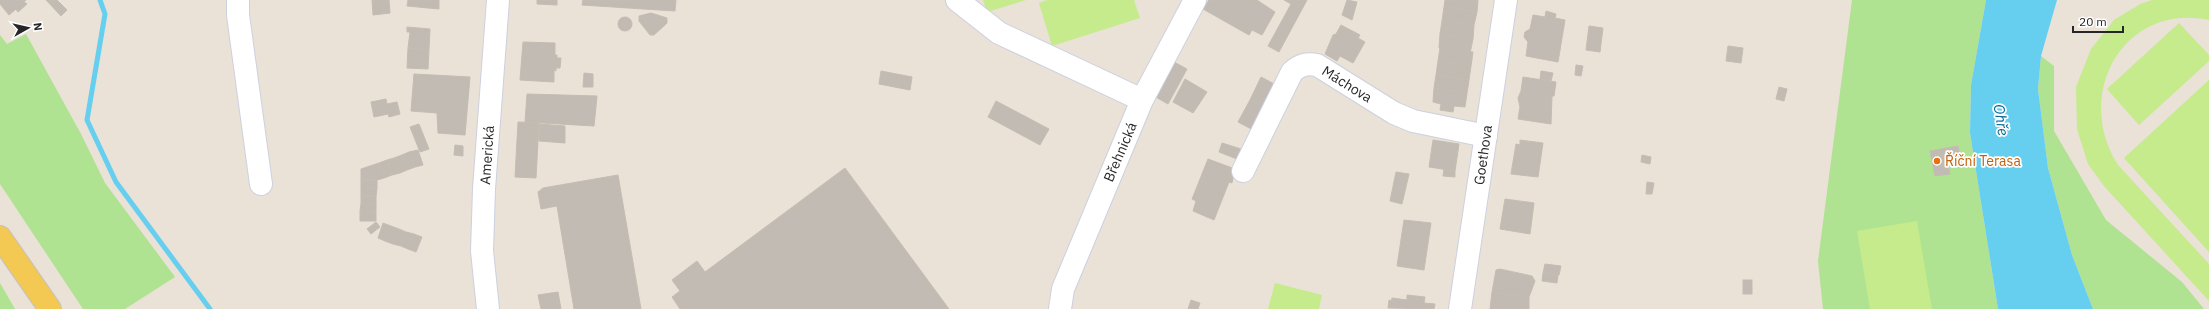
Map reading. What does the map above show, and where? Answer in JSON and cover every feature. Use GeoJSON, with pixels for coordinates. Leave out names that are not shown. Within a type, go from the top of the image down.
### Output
{"type":"FeatureCollection","features":[{"type":"Feature","properties":{"kind":"main road"},"geometry":{"type":"LineString","coordinates":[[0,237],[50,309]]}},
{"type":"Feature","properties":{"kind":"street"},"geometry":{"type":"LineString","coordinates":[[238,0],[238,15],[261,184]]}},
{"type":"Feature","properties":{"kind":"street","name":"Americká"},"geometry":{"type":"LineString","coordinates":[[488,309],[482,243],[484,190],[498,0]]}},
{"type":"Feature","properties":{"kind":"street"},"geometry":{"type":"LineString","coordinates":[[957,0],[999,33],[1142,100]]}},
{"type":"Feature","properties":{"kind":"street","name":"Břehnická"},"geometry":{"type":"LineString","coordinates":[[1060,309],[1064,289],[1142,100],[1195,0]]}},
{"type":"Feature","properties":{"kind":"street","name":"Goethova"},"geometry":{"type":"LineString","coordinates":[[1460,309],[1506,0]]}},
{"type":"Feature","properties":{"kind":"street","name":"Máchova"},"geometry":{"type":"LineString","coordinates":[[1243,171],[1292,72],[1299,66],[1308,64],[1317,65],[1394,112],[1413,121],[1486,136]]}},
{"type":"Feature","properties":{"kind":"green space"},"geometry":{"type":"Polygon","coordinates":[[[983,0],[1026,0],[987,12],[983,0]]]}},
{"type":"Feature","properties":{"kind":"green space"},"geometry":{"type":"Polygon","coordinates":[[[1047,0],[1134,0],[1140,18],[1052,46],[1039,3],[1047,0]]]}},
{"type":"Feature","properties":{"kind":"green space"},"geometry":{"type":"Polygon","coordinates":[[[1852,0],[1986,0],[1971,85],[1970,133],[1998,309],[1823,309],[1818,261],[1852,0]]]}},
{"type":"Feature","properties":{"kind":"green space"},"geometry":{"type":"Polygon","coordinates":[[[2152,0],[2209,0],[2209,20],[2179,18],[2152,25],[2131,40],[2114,60],[2104,84],[2101,110],[2105,138],[2118,165],[2209,264],[2209,301],[2104,186],[2088,164],[2077,129],[2076,87],[2091,49],[2114,20],[2140,4],[2152,0]]]}},
{"type":"Feature","properties":{"kind":"green space"},"geometry":{"type":"Polygon","coordinates":[[[2179,23],[2209,55],[2209,61],[2139,125],[2107,89],[2179,23]]]}},
{"type":"Feature","properties":{"kind":"green space"},"geometry":{"type":"Polygon","coordinates":[[[26,34],[81,134],[105,183],[175,277],[125,309],[83,309],[0,184],[0,35],[7,44],[26,34]]]}},
{"type":"Feature","properties":{"kind":"green space"},"geometry":{"type":"Polygon","coordinates":[[[2041,56],[2054,66],[2054,131],[2106,220],[2182,282],[2204,309],[2093,309],[2072,255],[2048,168],[2038,89],[2041,56]]]}},
{"type":"Feature","properties":{"kind":"green space"},"geometry":{"type":"Polygon","coordinates":[[[2209,80],[2209,252],[2124,158],[2209,80]]]}},
{"type":"Feature","properties":{"kind":"green space"},"geometry":{"type":"Polygon","coordinates":[[[1917,221],[1932,309],[1870,309],[1857,231],[1917,221]]]}},
{"type":"Feature","properties":{"kind":"green space"},"geometry":{"type":"Polygon","coordinates":[[[0,283],[15,309],[0,309],[0,283]]]}},
{"type":"Feature","properties":{"kind":"green space"},"geometry":{"type":"Polygon","coordinates":[[[1275,283],[1322,295],[1319,309],[1268,309],[1275,283]]]}},
{"type":"Feature","properties":{"kind":"water","name":"Ohře"},"geometry":{"type":"Polygon","coordinates":[[[1986,0],[2057,0],[2041,56],[2038,89],[2048,168],[2072,255],[2093,309],[1998,309],[1970,133],[1971,85],[1986,0]]]}},
{"type":"Feature","properties":{"kind":"building"},"geometry":{"type":"Polygon","coordinates":[[[0,0],[26,0],[24,2],[27,4],[18,12],[16,9],[9,15],[0,4],[0,0]]]}},
{"type":"Feature","properties":{"kind":"building"},"geometry":{"type":"Polygon","coordinates":[[[46,0],[57,0],[67,10],[61,16],[46,0]]]}},
{"type":"Feature","properties":{"kind":"building"},"geometry":{"type":"Polygon","coordinates":[[[372,0],[389,0],[390,13],[373,15],[372,0]]]}},
{"type":"Feature","properties":{"kind":"building"},"geometry":{"type":"Polygon","coordinates":[[[408,0],[439,0],[439,9],[407,6],[408,0]]]}},
{"type":"Feature","properties":{"kind":"building"},"geometry":{"type":"Polygon","coordinates":[[[537,0],[557,0],[557,5],[537,4],[537,0]]]}},
{"type":"Feature","properties":{"kind":"building"},"geometry":{"type":"Polygon","coordinates":[[[583,0],[676,0],[675,11],[582,5],[583,0]]]}},
{"type":"Feature","properties":{"kind":"building"},"geometry":{"type":"Polygon","coordinates":[[[1209,0],[1257,0],[1275,12],[1262,35],[1252,30],[1249,35],[1203,9],[1209,0]]]}},
{"type":"Feature","properties":{"kind":"building"},"geometry":{"type":"Polygon","coordinates":[[[1284,0],[1307,0],[1279,52],[1268,46],[1291,4],[1284,0]]]}},
{"type":"Feature","properties":{"kind":"building"},"geometry":{"type":"Polygon","coordinates":[[[1347,0],[1357,2],[1352,20],[1342,15],[1347,0]]]}},
{"type":"Feature","properties":{"kind":"building"},"geometry":{"type":"Polygon","coordinates":[[[1445,0],[1478,0],[1477,12],[1444,7],[1445,0]]]}},
{"type":"Feature","properties":{"kind":"building"},"geometry":{"type":"Polygon","coordinates":[[[1444,7],[1477,12],[1474,25],[1442,21],[1444,7]]]}},
{"type":"Feature","properties":{"kind":"building"},"geometry":{"type":"Polygon","coordinates":[[[1546,11],[1556,14],[1555,18],[1565,20],[1558,62],[1526,56],[1528,42],[1524,37],[1525,32],[1530,29],[1533,15],[1545,17],[1546,11]]]}},
{"type":"Feature","properties":{"kind":"building"},"geometry":{"type":"Polygon","coordinates":[[[651,13],[667,18],[667,23],[654,35],[650,35],[639,21],[639,16],[651,13]]]}},
{"type":"Feature","properties":{"kind":"building"},"geometry":{"type":"Polygon","coordinates":[[[625,17],[630,19],[632,24],[630,29],[625,31],[620,29],[618,24],[620,19],[625,17]]]}},
{"type":"Feature","properties":{"kind":"building"},"geometry":{"type":"Polygon","coordinates":[[[1442,21],[1474,25],[1473,39],[1440,34],[1442,21]]]}},
{"type":"Feature","properties":{"kind":"building"},"geometry":{"type":"Polygon","coordinates":[[[1341,25],[1360,35],[1358,38],[1365,42],[1353,63],[1340,56],[1337,61],[1325,54],[1333,35],[1336,34],[1341,25]]]}},
{"type":"Feature","properties":{"kind":"building"},"geometry":{"type":"Polygon","coordinates":[[[1589,26],[1603,28],[1600,52],[1586,50],[1589,26]]]}},
{"type":"Feature","properties":{"kind":"building"},"geometry":{"type":"Polygon","coordinates":[[[407,27],[430,29],[429,49],[408,48],[410,32],[407,32],[407,27]]]}},
{"type":"Feature","properties":{"kind":"building"},"geometry":{"type":"Polygon","coordinates":[[[1440,34],[1473,39],[1470,53],[1439,48],[1440,34]]]}},
{"type":"Feature","properties":{"kind":"building"},"geometry":{"type":"Polygon","coordinates":[[[523,42],[555,43],[555,55],[557,55],[557,58],[561,58],[560,68],[556,68],[556,71],[554,70],[554,82],[520,80],[523,42]]]}},
{"type":"Feature","properties":{"kind":"building"},"geometry":{"type":"Polygon","coordinates":[[[1728,46],[1743,48],[1741,63],[1726,61],[1728,46]]]}},
{"type":"Feature","properties":{"kind":"building"},"geometry":{"type":"Polygon","coordinates":[[[408,48],[429,49],[428,69],[407,68],[408,48]]]}},
{"type":"Feature","properties":{"kind":"building"},"geometry":{"type":"Polygon","coordinates":[[[1440,48],[1473,52],[1471,66],[1438,61],[1440,48]]]}},
{"type":"Feature","properties":{"kind":"building"},"geometry":{"type":"Polygon","coordinates":[[[1172,61],[1187,69],[1168,104],[1154,96],[1172,61]]]}},
{"type":"Feature","properties":{"kind":"building"},"geometry":{"type":"Polygon","coordinates":[[[1438,61],[1471,66],[1469,80],[1436,75],[1438,61]]]}},
{"type":"Feature","properties":{"kind":"building"},"geometry":{"type":"Polygon","coordinates":[[[1576,65],[1583,66],[1581,76],[1575,75],[1576,65]]]}},
{"type":"Feature","properties":{"kind":"building"},"geometry":{"type":"Polygon","coordinates":[[[881,71],[912,77],[910,90],[879,84],[881,71]]]}},
{"type":"Feature","properties":{"kind":"building"},"geometry":{"type":"Polygon","coordinates":[[[1541,71],[1553,73],[1551,81],[1540,79],[1541,71]]]}},
{"type":"Feature","properties":{"kind":"building"},"geometry":{"type":"Polygon","coordinates":[[[584,73],[593,74],[593,87],[583,87],[584,73]]]}},
{"type":"Feature","properties":{"kind":"building"},"geometry":{"type":"Polygon","coordinates":[[[414,74],[470,77],[465,135],[438,133],[437,113],[411,111],[414,74]]]}},
{"type":"Feature","properties":{"kind":"building"},"geometry":{"type":"Polygon","coordinates":[[[1436,75],[1469,80],[1467,93],[1434,88],[1436,75]]]}},
{"type":"Feature","properties":{"kind":"building"},"geometry":{"type":"Polygon","coordinates":[[[1261,77],[1278,86],[1266,108],[1250,100],[1261,77]]]}},
{"type":"Feature","properties":{"kind":"building"},"geometry":{"type":"Polygon","coordinates":[[[1523,77],[1556,82],[1554,96],[1552,96],[1551,124],[1518,119],[1520,107],[1518,98],[1521,91],[1523,77]]]}},
{"type":"Feature","properties":{"kind":"building"},"geometry":{"type":"Polygon","coordinates":[[[1185,79],[1207,92],[1193,113],[1173,102],[1185,79]]]}},
{"type":"Feature","properties":{"kind":"building"},"geometry":{"type":"Polygon","coordinates":[[[1779,87],[1787,89],[1784,101],[1776,99],[1779,87]]]}},
{"type":"Feature","properties":{"kind":"building"},"geometry":{"type":"Polygon","coordinates":[[[1434,88],[1467,93],[1465,107],[1454,106],[1453,112],[1440,110],[1441,104],[1433,102],[1434,88]]]}},
{"type":"Feature","properties":{"kind":"building"},"geometry":{"type":"Polygon","coordinates":[[[527,94],[597,96],[594,126],[525,122],[527,94]]]}},
{"type":"Feature","properties":{"kind":"building"},"geometry":{"type":"Polygon","coordinates":[[[386,99],[387,104],[397,102],[400,114],[389,117],[388,114],[374,117],[371,102],[386,99]]]}},
{"type":"Feature","properties":{"kind":"building"},"geometry":{"type":"Polygon","coordinates":[[[1250,100],[1266,108],[1255,131],[1238,122],[1250,100]]]}},
{"type":"Feature","properties":{"kind":"building"},"geometry":{"type":"Polygon","coordinates":[[[996,101],[1049,129],[1040,145],[988,117],[996,101]]]}},
{"type":"Feature","properties":{"kind":"building"},"geometry":{"type":"Polygon","coordinates":[[[518,122],[539,123],[536,178],[515,177],[518,122]]]}},
{"type":"Feature","properties":{"kind":"building"},"geometry":{"type":"Polygon","coordinates":[[[419,124],[429,149],[420,152],[410,127],[419,124]]]}},
{"type":"Feature","properties":{"kind":"building"},"geometry":{"type":"Polygon","coordinates":[[[539,124],[565,126],[565,143],[539,141],[539,124]]]}},
{"type":"Feature","properties":{"kind":"building"},"geometry":{"type":"Polygon","coordinates":[[[1433,140],[1459,144],[1455,171],[1429,167],[1433,140]]]}},
{"type":"Feature","properties":{"kind":"building"},"geometry":{"type":"Polygon","coordinates":[[[1520,140],[1543,143],[1538,177],[1511,174],[1516,144],[1520,145],[1520,140]]]}},
{"type":"Feature","properties":{"kind":"building"},"geometry":{"type":"Polygon","coordinates":[[[1222,143],[1241,149],[1237,159],[1219,152],[1222,143]]]}},
{"type":"Feature","properties":{"kind":"building"},"geometry":{"type":"Polygon","coordinates":[[[455,145],[463,146],[463,156],[454,155],[455,145]]]}},
{"type":"Feature","properties":{"kind":"building"},"geometry":{"type":"Polygon","coordinates":[[[1958,146],[1961,161],[1948,164],[1950,174],[1935,176],[1930,151],[1958,146]]]}},
{"type":"Feature","properties":{"kind":"building"},"geometry":{"type":"Polygon","coordinates":[[[418,150],[423,165],[415,167],[409,152],[418,150]]]}},
{"type":"Feature","properties":{"kind":"building"},"geometry":{"type":"Polygon","coordinates":[[[409,152],[415,167],[407,170],[402,155],[409,152]]]}},
{"type":"Feature","properties":{"kind":"building"},"geometry":{"type":"Polygon","coordinates":[[[402,155],[407,170],[400,173],[394,158],[402,155]]]}},
{"type":"Feature","properties":{"kind":"building"},"geometry":{"type":"Polygon","coordinates":[[[1642,155],[1651,157],[1650,164],[1641,162],[1642,155]]]}},
{"type":"Feature","properties":{"kind":"building"},"geometry":{"type":"Polygon","coordinates":[[[394,158],[400,173],[392,175],[387,160],[394,158]]]}},
{"type":"Feature","properties":{"kind":"building"},"geometry":{"type":"Polygon","coordinates":[[[1208,159],[1235,169],[1232,183],[1229,182],[1214,220],[1193,211],[1196,201],[1192,199],[1208,159]]]}},
{"type":"Feature","properties":{"kind":"building"},"geometry":{"type":"Polygon","coordinates":[[[387,160],[392,175],[384,178],[379,163],[387,160]]]}},
{"type":"Feature","properties":{"kind":"building"},"geometry":{"type":"Polygon","coordinates":[[[379,163],[384,178],[377,180],[361,180],[361,169],[379,163]]]}},
{"type":"Feature","properties":{"kind":"building"},"geometry":{"type":"Polygon","coordinates":[[[845,168],[949,309],[680,309],[672,297],[680,291],[672,280],[697,261],[705,272],[845,168]]]}},
{"type":"Feature","properties":{"kind":"building"},"geometry":{"type":"Polygon","coordinates":[[[1444,169],[1455,171],[1455,177],[1443,176],[1444,169]]]}},
{"type":"Feature","properties":{"kind":"building"},"geometry":{"type":"Polygon","coordinates":[[[1396,172],[1409,174],[1402,204],[1390,201],[1396,172]]]}},
{"type":"Feature","properties":{"kind":"building"},"geometry":{"type":"Polygon","coordinates":[[[618,175],[641,309],[574,309],[557,206],[541,209],[538,192],[543,188],[618,175]]]}},
{"type":"Feature","properties":{"kind":"building"},"geometry":{"type":"Polygon","coordinates":[[[361,180],[377,180],[377,188],[361,188],[361,180]]]}},
{"type":"Feature","properties":{"kind":"building"},"geometry":{"type":"Polygon","coordinates":[[[1647,182],[1654,183],[1652,194],[1646,194],[1647,182]]]}},
{"type":"Feature","properties":{"kind":"building"},"geometry":{"type":"Polygon","coordinates":[[[361,188],[377,188],[376,196],[361,196],[361,188]]]}},
{"type":"Feature","properties":{"kind":"building"},"geometry":{"type":"Polygon","coordinates":[[[361,196],[376,196],[376,204],[361,204],[361,196]]]}},
{"type":"Feature","properties":{"kind":"building"},"geometry":{"type":"Polygon","coordinates":[[[1505,199],[1534,203],[1530,234],[1500,229],[1505,199]]]}},
{"type":"Feature","properties":{"kind":"building"},"geometry":{"type":"Polygon","coordinates":[[[361,204],[376,204],[376,212],[360,211],[361,204]]]}},
{"type":"Feature","properties":{"kind":"building"},"geometry":{"type":"Polygon","coordinates":[[[360,211],[376,212],[376,221],[360,221],[360,211]]]}},
{"type":"Feature","properties":{"kind":"building"},"geometry":{"type":"Polygon","coordinates":[[[1404,220],[1431,223],[1424,270],[1397,266],[1404,220]]]}},
{"type":"Feature","properties":{"kind":"building"},"geometry":{"type":"Polygon","coordinates":[[[376,222],[380,227],[371,234],[367,229],[376,222]]]}},
{"type":"Feature","properties":{"kind":"building"},"geometry":{"type":"Polygon","coordinates":[[[383,223],[391,226],[385,241],[378,238],[383,223]]]}},
{"type":"Feature","properties":{"kind":"building"},"geometry":{"type":"Polygon","coordinates":[[[391,226],[399,229],[393,244],[385,241],[391,226]]]}},
{"type":"Feature","properties":{"kind":"building"},"geometry":{"type":"Polygon","coordinates":[[[399,229],[406,232],[401,246],[393,244],[399,229]]]}},
{"type":"Feature","properties":{"kind":"building"},"geometry":{"type":"Polygon","coordinates":[[[406,232],[414,234],[408,249],[401,246],[406,232]]]}},
{"type":"Feature","properties":{"kind":"building"},"geometry":{"type":"Polygon","coordinates":[[[414,234],[422,237],[416,252],[408,249],[414,234]]]}},
{"type":"Feature","properties":{"kind":"building"},"geometry":{"type":"Polygon","coordinates":[[[1545,264],[1561,266],[1559,275],[1543,273],[1545,264]]]}},
{"type":"Feature","properties":{"kind":"building"},"geometry":{"type":"Polygon","coordinates":[[[1500,269],[1532,276],[1535,281],[1529,297],[1492,292],[1496,270],[1500,269]]]}},
{"type":"Feature","properties":{"kind":"building"},"geometry":{"type":"Polygon","coordinates":[[[1543,273],[1558,275],[1557,283],[1542,281],[1543,273]]]}},
{"type":"Feature","properties":{"kind":"building"},"geometry":{"type":"Polygon","coordinates":[[[1743,280],[1752,280],[1752,294],[1743,294],[1743,280]]]}},
{"type":"Feature","properties":{"kind":"building"},"geometry":{"type":"Polygon","coordinates":[[[558,292],[561,309],[541,309],[538,295],[558,292]]]}},
{"type":"Feature","properties":{"kind":"building"},"geometry":{"type":"Polygon","coordinates":[[[1492,292],[1529,297],[1529,309],[1490,309],[1492,292]]]}},
{"type":"Feature","properties":{"kind":"building"},"geometry":{"type":"Polygon","coordinates":[[[1407,295],[1425,297],[1424,303],[1435,304],[1434,309],[1388,308],[1389,300],[1391,301],[1392,298],[1407,300],[1407,295]]]}},
{"type":"Feature","properties":{"kind":"building"},"geometry":{"type":"Polygon","coordinates":[[[1191,300],[1200,303],[1198,309],[1188,309],[1191,300]]]}},
{"type":"Feature","properties":{"kind":"waterway"},"geometry":{"type":"LineString","coordinates":[[100,0],[105,14],[87,120],[116,182],[210,309]]}},
{"type":"Feature","properties":{"kind":"place","name":"Říční Terasa"},"geometry":{"type":"Point","coordinates":[1937,161]}}]}
